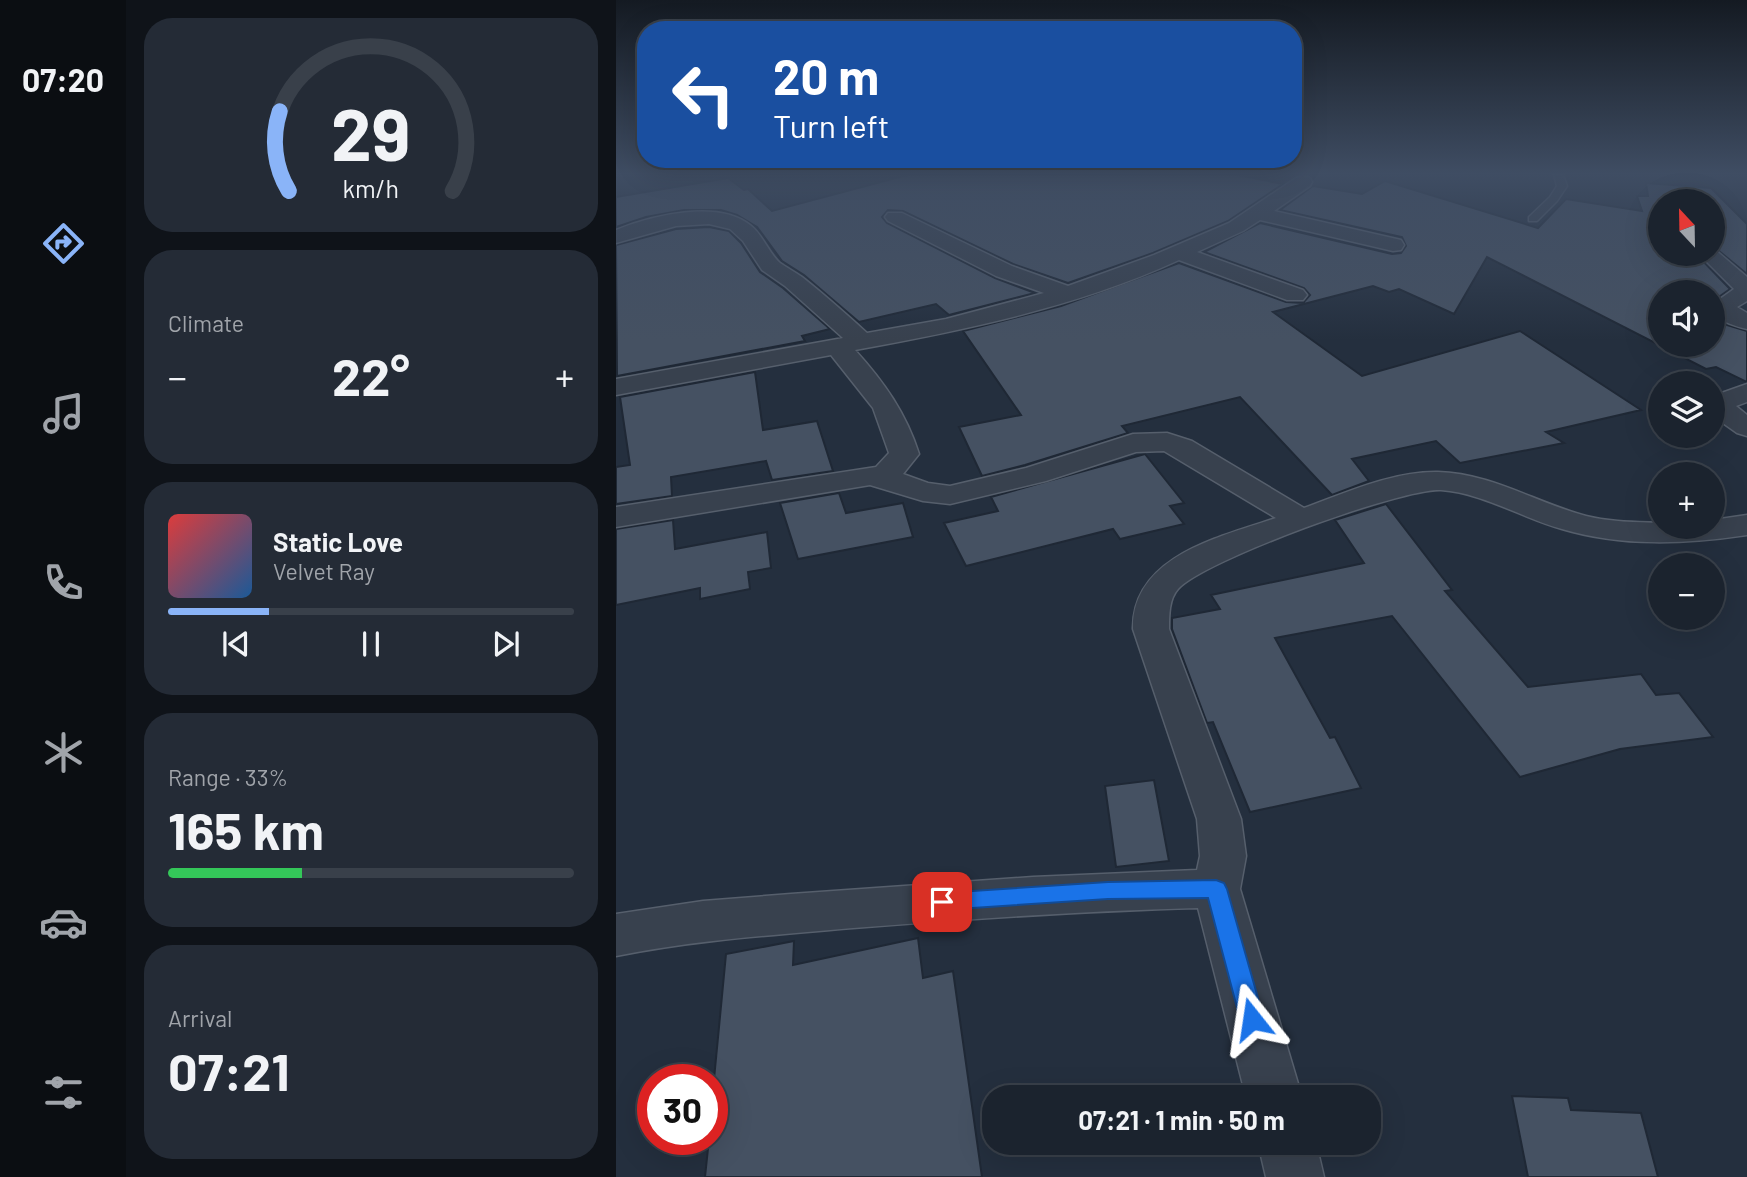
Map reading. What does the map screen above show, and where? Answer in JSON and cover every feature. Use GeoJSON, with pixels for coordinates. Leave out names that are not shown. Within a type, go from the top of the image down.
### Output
{"type":"FeatureCollection","features":[{"type":"Feature","properties":{"kind":"street"},"geometry":{"type":"LineString","coordinates":[[616,237],[640,230]]}},
{"type":"Feature","properties":{"kind":"street"},"geometry":{"type":"LineString","coordinates":[[743,230],[755,240],[767,263],[790,279],[849,344],[898,426],[904,454],[884,477]]}},
{"type":"Feature","properties":{"kind":"street"},"geometry":{"type":"LineString","coordinates":[[921,230],[1004,271],[1068,294]]}},
{"type":"Feature","properties":{"kind":"street"},"geometry":{"type":"LineString","coordinates":[[616,387],[947,326],[1068,294],[1179,253],[1230,230]]}},
{"type":"Feature","properties":{"kind":"street"},"geometry":{"type":"LineString","coordinates":[[1329,230],[1393,245]]}},
{"type":"Feature","properties":{"kind":"street"},"geometry":{"type":"LineString","coordinates":[[1179,253],[1295,295]]}},
{"type":"Feature","properties":{"kind":"street"},"geometry":{"type":"LineString","coordinates":[[1722,266],[1747,290],[1725,303],[1727,313],[1747,322]]}},
{"type":"Feature","properties":{"kind":"street"},"geometry":{"type":"LineString","coordinates":[[1747,392],[1720,403],[1726,413],[1747,427]]}},
{"type":"Feature","properties":{"kind":"street"},"geometry":{"type":"LineString","coordinates":[[616,517],[852,478],[884,477],[923,492],[950,495],[1035,475],[1133,443],[1167,442],[1182,447],[1301,520]]}},
{"type":"Feature","properties":{"kind":"street"},"geometry":{"type":"LineString","coordinates":[[1271,1085],[1216,889],[1223,856],[1219,819],[1151,629],[1150,611],[1165,582],[1186,566],[1301,520],[1418,482],[1439,481],[1462,485],[1576,523],[1622,532],[1747,525]]}},
{"type":"Feature","properties":{"kind":"street"},"geometry":{"type":"LineString","coordinates":[[616,934],[674,923],[915,904],[1108,890],[1216,889]]}},
{"type":"Feature","properties":{"kind":"street"},"geometry":{"type":"LineString","coordinates":[[1290,1155],[1295,1177]]}},
{"type":"Feature","properties":{"kind":"building"},"geometry":{"type":"Polygon","coordinates":[[[673,230],[729,231],[741,243],[760,272],[783,288],[830,329],[802,336],[805,341],[617,376],[616,245],[673,230]]]}},
{"type":"Feature","properties":{"kind":"building"},"geometry":{"type":"Polygon","coordinates":[[[759,230],[901,230],[995,278],[1035,293],[949,315],[936,304],[859,322],[804,275],[782,261],[759,230]]]}},
{"type":"Feature","properties":{"kind":"building"},"geometry":{"type":"Polygon","coordinates":[[[942,230],[1207,230],[1153,253],[1068,283],[1013,264],[942,230]]]}},
{"type":"Feature","properties":{"kind":"building"},"geometry":{"type":"Polygon","coordinates":[[[1247,230],[1289,230],[1392,254],[1401,253],[1406,246],[1402,237],[1370,230],[1648,230],[1648,266],[1708,266],[1721,280],[1648,280],[1648,339],[1487,257],[1454,314],[1399,289],[1389,292],[1373,286],[1273,312],[1362,376],[1520,331],[1641,410],[1546,432],[1564,443],[1460,463],[1436,441],[1352,459],[1369,481],[1332,495],[1240,397],[1122,426],[1128,433],[982,476],[959,427],[1021,415],[963,331],[1061,306],[1179,263],[1286,302],[1303,303],[1310,295],[1304,288],[1204,252],[1247,230]]]}},
{"type":"Feature","properties":{"kind":"building"},"geometry":{"type":"Polygon","coordinates":[[[1726,230],[1747,230],[1747,274],[1726,257],[1726,230]]]}},
{"type":"Feature","properties":{"kind":"building"},"geometry":{"type":"Polygon","coordinates":[[[1725,324],[1747,331],[1747,382],[1716,367],[1706,369],[1683,357],[1725,357],[1725,324]]]}},
{"type":"Feature","properties":{"kind":"building"},"geometry":{"type":"Polygon","coordinates":[[[755,372],[763,430],[817,421],[833,471],[772,480],[766,461],[671,477],[672,496],[616,504],[616,467],[630,465],[620,397],[755,372]]]}},
{"type":"Feature","properties":{"kind":"building"},"geometry":{"type":"Polygon","coordinates":[[[1145,454],[1184,503],[1170,506],[1184,524],[1120,539],[1113,529],[966,566],[944,523],[998,511],[991,497],[1145,454]]]}},
{"type":"Feature","properties":{"kind":"building"},"geometry":{"type":"Polygon","coordinates":[[[839,493],[846,513],[903,503],[913,537],[798,559],[780,503],[839,493]]]}},
{"type":"Feature","properties":{"kind":"building"},"geometry":{"type":"Polygon","coordinates":[[[1386,504],[1452,590],[1445,591],[1528,687],[1641,674],[1656,695],[1679,693],[1713,737],[1620,749],[1520,777],[1392,616],[1275,638],[1330,738],[1335,737],[1361,788],[1250,812],[1213,722],[1207,723],[1172,629],[1172,618],[1220,609],[1211,595],[1364,563],[1335,520],[1386,504]]]}},
{"type":"Feature","properties":{"kind":"building"},"geometry":{"type":"Polygon","coordinates":[[[673,520],[675,549],[767,532],[771,568],[748,572],[750,589],[700,599],[700,588],[616,605],[616,529],[673,520]]]}},
{"type":"Feature","properties":{"kind":"building"},"geometry":{"type":"Polygon","coordinates":[[[1154,780],[1169,861],[1116,867],[1105,786],[1154,780]]]}},
{"type":"Feature","properties":{"kind":"building"},"geometry":{"type":"Polygon","coordinates":[[[918,938],[923,978],[953,971],[982,1177],[705,1177],[707,1155],[728,1155],[728,1064],[715,1064],[726,954],[794,941],[793,965],[918,938]]]}},
{"type":"Feature","properties":{"kind":"building"},"geometry":{"type":"Polygon","coordinates":[[[1512,1096],[1568,1098],[1571,1110],[1641,1113],[1658,1177],[1528,1177],[1512,1096]]]}},
{"type":"Feature","properties":{"kind":"route"},"geometry":{"type":"LineString","coordinates":[[942,902],[1108,890],[1216,889],[1252,1019]]}}]}
